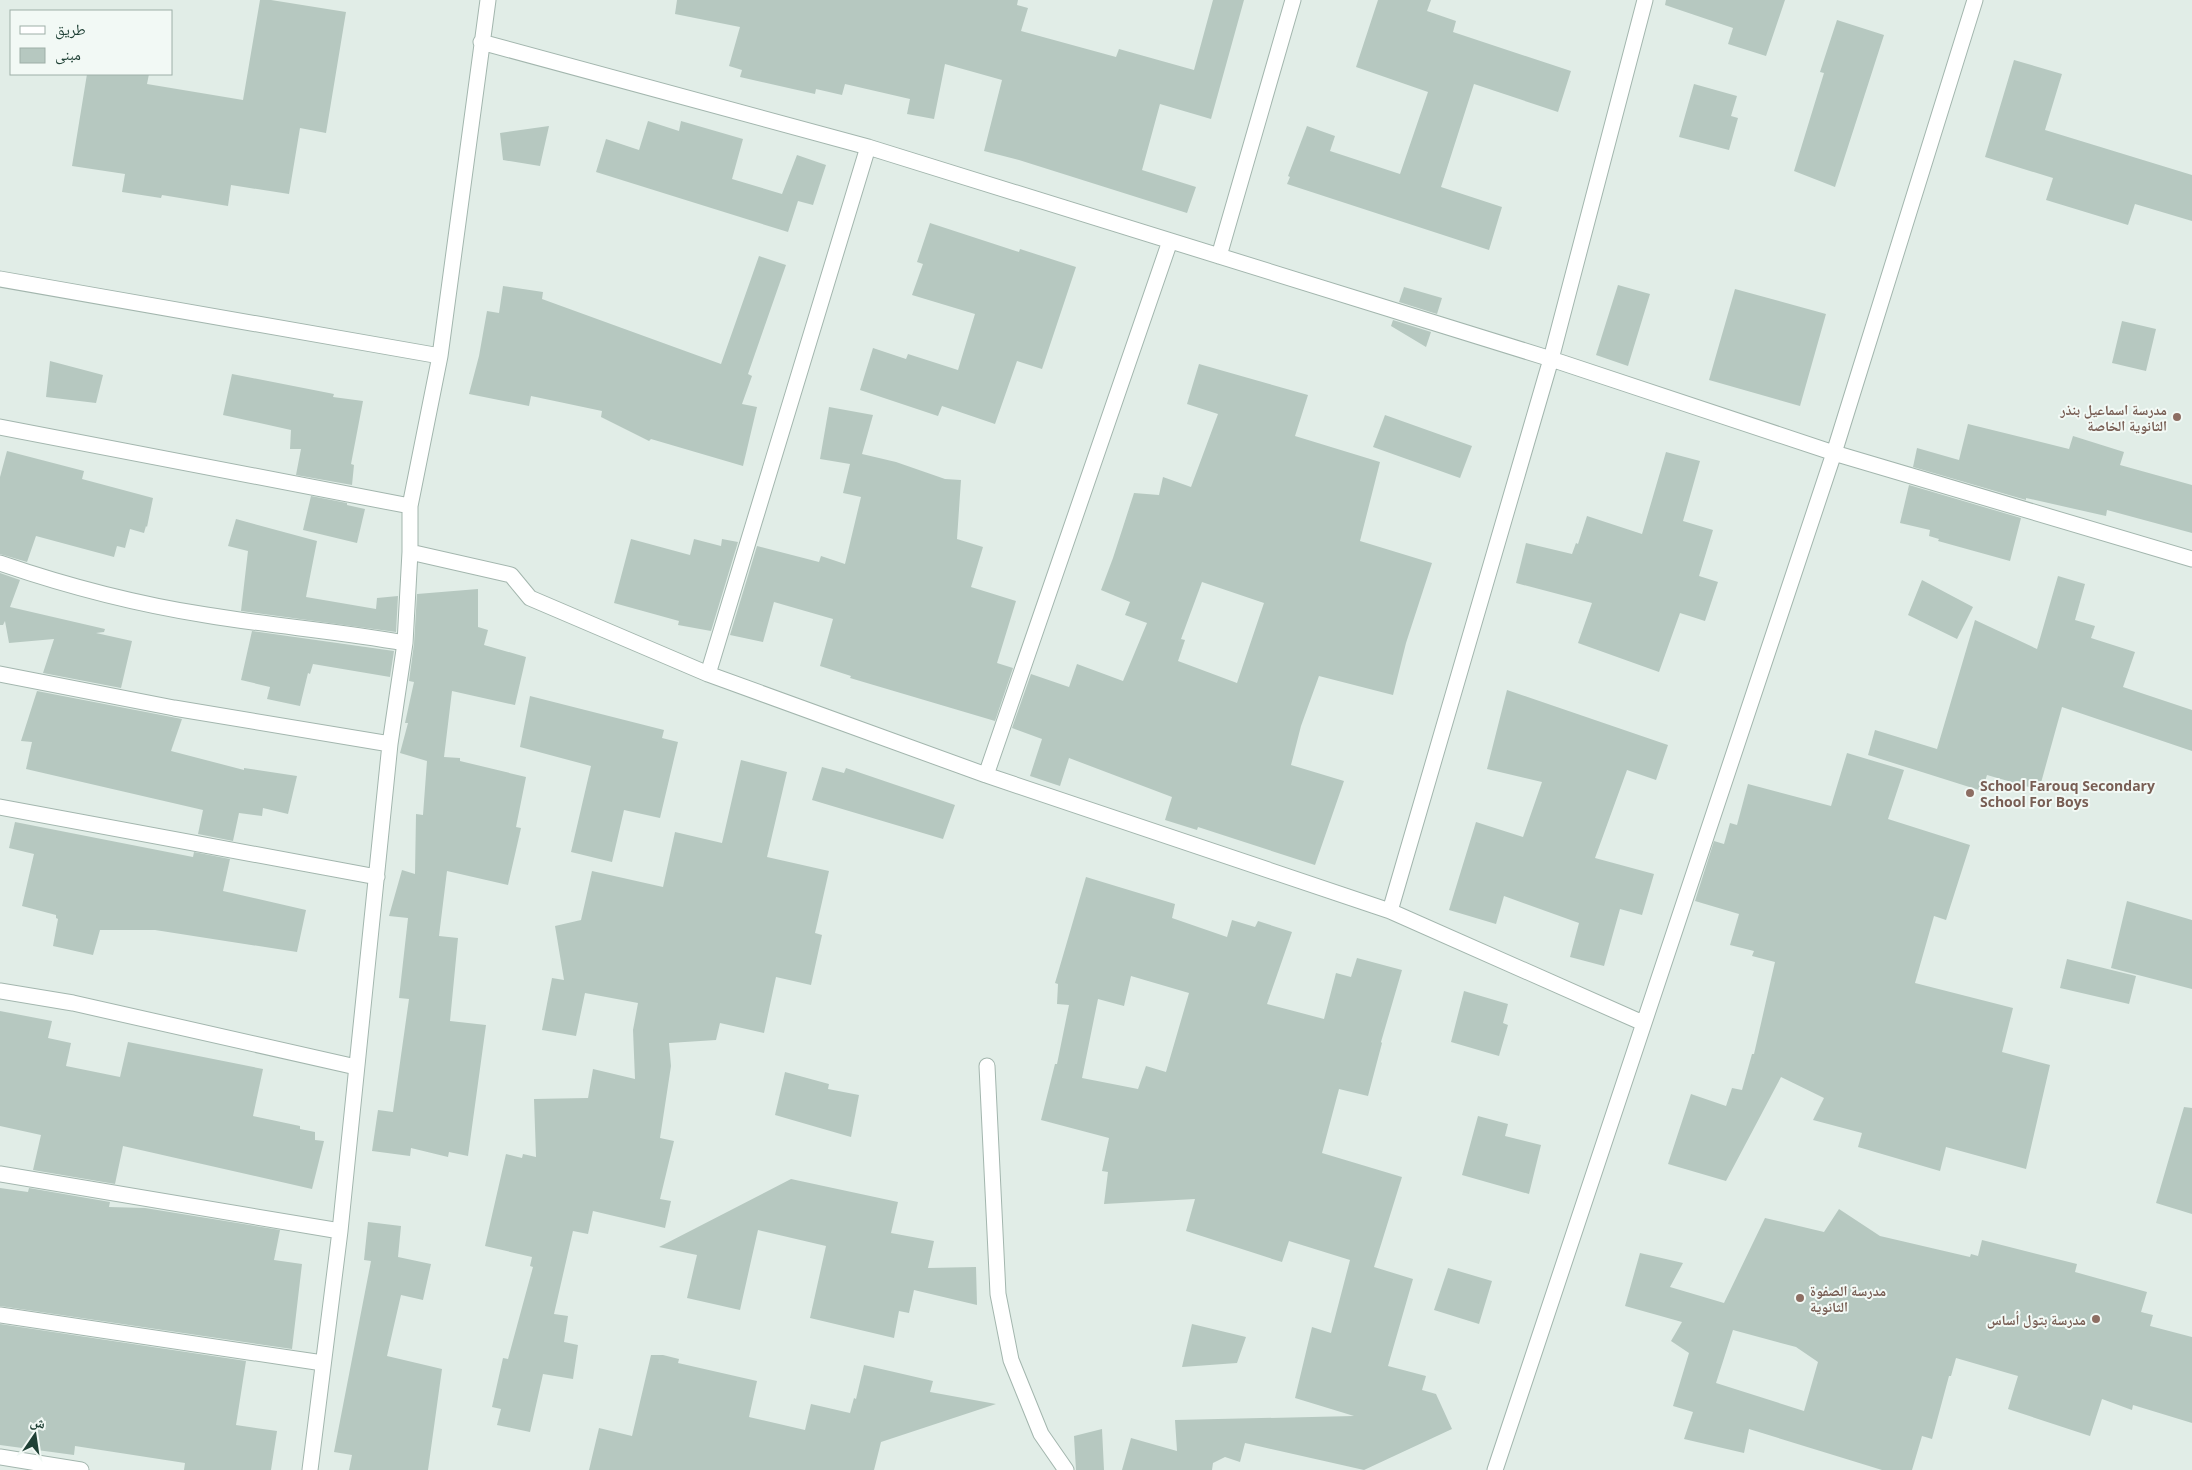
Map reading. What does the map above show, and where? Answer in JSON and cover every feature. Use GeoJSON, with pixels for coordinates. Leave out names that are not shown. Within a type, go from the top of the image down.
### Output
{"type":"FeatureCollection","features":[{"type":"Feature","properties":{"kind":"street"},"geometry":{"type":"LineString","coordinates":[[310,1470],[340,1231],[356,1066],[378,877],[390,744],[405,644],[410,552],[410,506],[440,356],[488,0]]}},
{"type":"Feature","properties":{"kind":"street"},"geometry":{"type":"LineString","coordinates":[[1218,256],[1293,0]]}},
{"type":"Feature","properties":{"kind":"street"},"geometry":{"type":"LineString","coordinates":[[1390,911],[1551,359],[1645,0]]}},
{"type":"Feature","properties":{"kind":"street"},"geometry":{"type":"LineString","coordinates":[[1495,1470],[1834,454],[1975,0]]}},
{"type":"Feature","properties":{"kind":"street"},"geometry":{"type":"LineString","coordinates":[[481,42],[868,147],[1551,359],[1834,454],[2192,559]]}},
{"type":"Feature","properties":{"kind":"street"},"geometry":{"type":"LineString","coordinates":[[708,674],[868,147]]}},
{"type":"Feature","properties":{"kind":"street"},"geometry":{"type":"LineString","coordinates":[[986,775],[1170,241]]}},
{"type":"Feature","properties":{"kind":"street"},"geometry":{"type":"LineString","coordinates":[[0,279],[440,356]]}},
{"type":"Feature","properties":{"kind":"street"},"geometry":{"type":"LineString","coordinates":[[0,428],[410,506]]}},
{"type":"Feature","properties":{"kind":"street"},"geometry":{"type":"LineString","coordinates":[[410,552],[511,575],[530,598],[708,674],[986,775],[1390,911],[1643,1023]]}},
{"type":"Feature","properties":{"kind":"street"},"geometry":{"type":"LineString","coordinates":[[0,563],[43,578],[127,599],[205,615],[361,635],[405,644]]}},
{"type":"Feature","properties":{"kind":"street"},"geometry":{"type":"LineString","coordinates":[[0,674],[174,708],[390,744]]}},
{"type":"Feature","properties":{"kind":"street"},"geometry":{"type":"LineString","coordinates":[[0,807],[378,877]]}},
{"type":"Feature","properties":{"kind":"street"},"geometry":{"type":"LineString","coordinates":[[0,991],[72,1003],[356,1066]]}},
{"type":"Feature","properties":{"kind":"street"},"geometry":{"type":"LineString","coordinates":[[987,1066],[998,1294],[1011,1360],[1042,1434],[1066,1470]]}},
{"type":"Feature","properties":{"kind":"street"},"geometry":{"type":"LineString","coordinates":[[0,1174],[340,1231]]}},
{"type":"Feature","properties":{"kind":"street"},"geometry":{"type":"LineString","coordinates":[[0,1314],[323,1363]]}},
{"type":"Feature","properties":{"kind":"street"},"geometry":{"type":"LineString","coordinates":[[0,1457],[80,1470]]}},
{"type":"Feature","properties":{"kind":"building"},"geometry":{"type":"Polygon","coordinates":[[[260,0],[271,0],[346,12],[326,133],[300,128],[289,194],[231,185],[228,206],[162,195],[161,198],[122,192],[125,174],[72,166],[87,75],[149,75],[147,84],[243,100],[260,0]]]}},
{"type":"Feature","properties":{"kind":"building"},"geometry":{"type":"Polygon","coordinates":[[[677,0],[1018,0],[1017,5],[1028,8],[1021,31],[1116,57],[1119,49],[1194,70],[1213,0],[1244,0],[1211,119],[1160,104],[1142,170],[1196,187],[1187,213],[1019,160],[984,151],[1002,80],[945,64],[934,119],[907,114],[910,99],[845,84],[842,95],[816,89],[815,94],[740,77],[742,70],[729,66],[740,27],[675,14],[677,0]]]}},
{"type":"Feature","properties":{"kind":"building"},"geometry":{"type":"Polygon","coordinates":[[[1378,0],[1431,0],[1427,11],[1456,21],[1453,32],[1571,71],[1558,112],[1474,84],[1441,187],[1502,207],[1489,250],[1287,184],[1290,177],[1288,176],[1307,126],[1335,136],[1330,151],[1400,174],[1428,92],[1356,67],[1378,0]]]}},
{"type":"Feature","properties":{"kind":"building"},"geometry":{"type":"Polygon","coordinates":[[[1666,0],[1785,0],[1766,56],[1728,44],[1733,28],[1665,5],[1666,0]]]}},
{"type":"Feature","properties":{"kind":"building"},"geometry":{"type":"Polygon","coordinates":[[[1837,20],[1884,35],[1835,187],[1794,171],[1824,73],[1820,72],[1837,20]]]}},
{"type":"Feature","properties":{"kind":"building"},"geometry":{"type":"Polygon","coordinates":[[[2014,60],[2062,74],[2045,130],[2192,175],[2192,221],[2135,204],[2128,225],[2046,200],[2053,178],[1985,157],[2014,60]]]}},
{"type":"Feature","properties":{"kind":"building"},"geometry":{"type":"Polygon","coordinates":[[[1694,84],[1737,96],[1731,116],[1738,118],[1729,150],[1679,137],[1694,84]]]}},
{"type":"Feature","properties":{"kind":"building"},"geometry":{"type":"Polygon","coordinates":[[[648,121],[679,131],[681,121],[743,139],[732,179],[782,194],[797,155],[826,165],[813,205],[798,201],[788,232],[596,172],[606,139],[639,150],[648,121]]]}},
{"type":"Feature","properties":{"kind":"building"},"geometry":{"type":"Polygon","coordinates":[[[549,126],[540,166],[503,160],[500,133],[549,126]]]}},
{"type":"Feature","properties":{"kind":"building"},"geometry":{"type":"Polygon","coordinates":[[[930,223],[1019,252],[1020,249],[1076,267],[1042,369],[1017,361],[995,424],[942,406],[938,416],[860,390],[873,348],[906,359],[908,354],[958,370],[975,314],[912,295],[923,264],[917,262],[930,223]]]}},
{"type":"Feature","properties":{"kind":"building"},"geometry":{"type":"Polygon","coordinates":[[[759,256],[786,265],[748,374],[752,376],[742,404],[757,407],[743,466],[651,439],[649,441],[601,417],[602,411],[531,396],[529,406],[469,394],[479,356],[487,311],[499,313],[503,286],[543,292],[542,299],[721,364],[759,256]]]}},
{"type":"Feature","properties":{"kind":"building"},"geometry":{"type":"Polygon","coordinates":[[[1618,285],[1650,294],[1628,366],[1596,355],[1618,285]]]}},
{"type":"Feature","properties":{"kind":"building"},"geometry":{"type":"Polygon","coordinates":[[[1404,287],[1442,298],[1437,314],[1399,302],[1404,287]]]}},
{"type":"Feature","properties":{"kind":"building"},"geometry":{"type":"Polygon","coordinates":[[[1735,289],[1826,314],[1800,406],[1709,380],[1735,289]]]}},
{"type":"Feature","properties":{"kind":"building"},"geometry":{"type":"Polygon","coordinates":[[[1393,320],[1431,332],[1426,347],[1391,326],[1393,320]]]}},
{"type":"Feature","properties":{"kind":"building"},"geometry":{"type":"Polygon","coordinates":[[[2122,321],[2156,329],[2146,371],[2112,363],[2122,321]]]}},
{"type":"Feature","properties":{"kind":"building"},"geometry":{"type":"Polygon","coordinates":[[[50,361],[103,375],[96,403],[46,397],[50,361]]]}},
{"type":"Feature","properties":{"kind":"building"},"geometry":{"type":"Polygon","coordinates":[[[1199,364],[1308,395],[1295,436],[1380,462],[1360,541],[1432,563],[1406,643],[1393,695],[1319,676],[1301,726],[1291,765],[1344,781],[1315,865],[1198,827],[1197,830],[1165,820],[1172,797],[1069,758],[1060,786],[1030,776],[1042,739],[1012,728],[1031,674],[1069,687],[1077,664],[1123,681],[1147,623],[1125,615],[1130,602],[1101,590],[1134,493],[1159,495],[1163,477],[1191,487],[1218,414],[1187,404],[1199,364]],[[1202,582],[1181,639],[1185,640],[1178,661],[1237,683],[1264,603],[1202,582]]]}},
{"type":"Feature","properties":{"kind":"building"},"geometry":{"type":"Polygon","coordinates":[[[232,374],[334,394],[333,397],[363,401],[351,464],[354,465],[352,485],[296,475],[301,449],[290,449],[291,430],[223,415],[232,374]]]}},
{"type":"Feature","properties":{"kind":"building"},"geometry":{"type":"Polygon","coordinates":[[[829,407],[873,415],[862,454],[896,462],[945,479],[961,480],[957,539],[983,547],[971,587],[1016,601],[997,663],[1013,668],[995,721],[850,678],[851,676],[820,666],[833,619],[774,602],[763,642],[730,635],[757,546],[819,562],[821,556],[845,564],[861,497],[843,493],[850,464],[820,459],[829,407]]]}},
{"type":"Feature","properties":{"kind":"building"},"geometry":{"type":"Polygon","coordinates":[[[1385,415],[1472,446],[1460,478],[1373,447],[1385,415]]]}},
{"type":"Feature","properties":{"kind":"building"},"geometry":{"type":"Polygon","coordinates":[[[1968,424],[2069,449],[2073,436],[2124,452],[2120,465],[2192,485],[2192,533],[2107,510],[2106,516],[2026,498],[2026,500],[1913,467],[1917,448],[1959,460],[1968,424]]]}},
{"type":"Feature","properties":{"kind":"building"},"geometry":{"type":"Polygon","coordinates":[[[7,451],[84,471],[82,479],[153,498],[144,533],[130,529],[125,548],[117,546],[114,557],[36,536],[27,562],[0,554],[0,477],[7,451]]]}},
{"type":"Feature","properties":{"kind":"building"},"geometry":{"type":"Polygon","coordinates":[[[1666,452],[1700,461],[1683,521],[1713,530],[1699,576],[1718,582],[1705,621],[1680,613],[1659,672],[1578,643],[1592,603],[1516,583],[1526,543],[1572,554],[1576,543],[1578,544],[1587,516],[1642,534],[1666,452]]]}},
{"type":"Feature","properties":{"kind":"building"},"geometry":{"type":"Polygon","coordinates":[[[1909,485],[2021,518],[2010,561],[1938,541],[1939,539],[1929,536],[1930,530],[1900,523],[1909,485]]]}},
{"type":"Feature","properties":{"kind":"building"},"geometry":{"type":"Polygon","coordinates":[[[311,496],[347,503],[347,505],[365,509],[357,543],[303,530],[311,496]]]}},
{"type":"Feature","properties":{"kind":"building"},"geometry":{"type":"Polygon","coordinates":[[[236,519],[317,541],[306,597],[376,609],[377,598],[398,596],[396,632],[241,611],[248,551],[228,546],[236,519]]]}},
{"type":"Feature","properties":{"kind":"building"},"geometry":{"type":"Polygon","coordinates":[[[631,539],[690,555],[694,539],[721,546],[722,539],[738,542],[711,631],[678,625],[679,621],[614,603],[631,539]]]}},
{"type":"Feature","properties":{"kind":"building"},"geometry":{"type":"Polygon","coordinates":[[[0,573],[20,580],[10,607],[105,629],[104,632],[96,633],[132,641],[121,688],[43,673],[54,639],[9,643],[5,621],[3,625],[0,625],[0,573]]]}},
{"type":"Feature","properties":{"kind":"building"},"geometry":{"type":"Polygon","coordinates":[[[2058,576],[2085,584],[2075,620],[2095,626],[2091,638],[2135,652],[2123,687],[2192,710],[2192,751],[2062,707],[2039,790],[1987,775],[1982,791],[1868,755],[1875,730],[1937,749],[1975,620],[2037,649],[2058,576]]]}},
{"type":"Feature","properties":{"kind":"building"},"geometry":{"type":"Polygon","coordinates":[[[1922,580],[1973,607],[1957,639],[1908,615],[1922,580]]]}},
{"type":"Feature","properties":{"kind":"building"},"geometry":{"type":"Polygon","coordinates":[[[478,589],[478,627],[488,630],[484,645],[526,657],[515,705],[452,691],[444,757],[460,758],[460,761],[526,777],[516,827],[521,828],[508,885],[447,871],[439,936],[458,938],[450,1021],[486,1025],[468,1156],[449,1152],[448,1157],[411,1148],[410,1156],[372,1151],[378,1110],[393,1112],[409,999],[399,998],[408,918],[389,916],[402,870],[415,874],[416,814],[423,815],[427,761],[400,753],[408,723],[405,723],[414,682],[409,681],[414,644],[417,594],[478,589]]]}},
{"type":"Feature","properties":{"kind":"building"},"geometry":{"type":"Polygon","coordinates":[[[252,631],[394,651],[390,677],[313,664],[310,674],[308,673],[300,706],[267,699],[270,687],[241,680],[252,631]]]}},
{"type":"Feature","properties":{"kind":"building"},"geometry":{"type":"Polygon","coordinates":[[[1507,690],[1668,745],[1656,780],[1627,770],[1595,858],[1654,874],[1642,915],[1620,909],[1604,966],[1570,957],[1579,923],[1504,896],[1496,924],[1449,910],[1476,822],[1523,837],[1542,782],[1487,769],[1507,690]]]}},
{"type":"Feature","properties":{"kind":"building"},"geometry":{"type":"Polygon","coordinates":[[[37,691],[182,719],[171,751],[244,770],[244,768],[297,776],[288,814],[263,808],[262,816],[239,813],[233,841],[198,834],[203,810],[26,769],[32,742],[21,741],[37,691]]]}},
{"type":"Feature","properties":{"kind":"building"},"geometry":{"type":"Polygon","coordinates":[[[530,696],[664,730],[662,738],[678,742],[660,818],[624,810],[612,862],[571,852],[591,766],[520,747],[530,696]]]}},
{"type":"Feature","properties":{"kind":"building"},"geometry":{"type":"Polygon","coordinates":[[[1847,753],[1904,770],[1888,819],[1970,845],[1946,920],[1934,916],[1915,983],[2013,1008],[2002,1052],[2050,1065],[2026,1169],[1946,1147],[1940,1171],[1858,1147],[1862,1133],[1813,1120],[1824,1098],[1781,1077],[1726,1181],[1668,1164],[1691,1094],[1726,1106],[1732,1088],[1742,1090],[1752,1054],[1754,1054],[1775,962],[1752,956],[1754,951],[1730,945],[1739,914],[1695,901],[1714,841],[1724,844],[1730,823],[1737,825],[1748,784],[1831,806],[1847,753]]]}},
{"type":"Feature","properties":{"kind":"building"},"geometry":{"type":"Polygon","coordinates":[[[741,760],[787,772],[767,857],[829,871],[815,933],[822,935],[811,985],[776,977],[764,1033],[720,1023],[716,1040],[669,1043],[671,1066],[660,1138],[674,1141],[660,1199],[671,1201],[665,1228],[593,1211],[588,1234],[573,1231],[554,1314],[568,1316],[564,1342],[578,1345],[573,1379],[543,1374],[530,1432],[497,1425],[501,1409],[492,1407],[503,1358],[508,1359],[533,1267],[530,1266],[532,1257],[485,1246],[506,1154],[522,1158],[523,1154],[536,1157],[534,1099],[588,1098],[593,1069],[635,1079],[633,1030],[638,1003],[585,993],[576,1036],[542,1030],[552,978],[564,980],[555,926],[581,920],[592,871],[663,887],[675,832],[722,843],[741,760]]]}},
{"type":"Feature","properties":{"kind":"building"},"geometry":{"type":"Polygon","coordinates":[[[822,767],[844,773],[846,768],[955,805],[943,839],[812,800],[822,767]]]}},
{"type":"Feature","properties":{"kind":"building"},"geometry":{"type":"Polygon","coordinates":[[[15,822],[193,857],[194,852],[230,859],[223,891],[306,910],[297,952],[155,930],[100,930],[93,955],[53,946],[58,919],[56,915],[22,906],[34,854],[9,848],[15,822]]]}},
{"type":"Feature","properties":{"kind":"building"},"geometry":{"type":"Polygon","coordinates":[[[1086,877],[1175,904],[1172,918],[1227,937],[1232,920],[1255,927],[1258,921],[1292,932],[1267,1004],[1324,1019],[1336,973],[1351,977],[1357,958],[1402,970],[1381,1042],[1368,1096],[1339,1089],[1322,1153],[1402,1177],[1374,1267],[1413,1279],[1388,1366],[1426,1376],[1422,1390],[1436,1394],[1452,1429],[1364,1470],[1245,1443],[1240,1462],[1225,1457],[1213,1463],[1212,1470],[1122,1470],[1131,1438],[1177,1451],[1175,1420],[1354,1416],[1295,1398],[1312,1327],[1331,1333],[1350,1260],[1289,1241],[1282,1262],[1186,1231],[1195,1199],[1104,1204],[1108,1172],[1102,1171],[1109,1138],[1041,1120],[1055,1064],[1057,1064],[1069,1005],[1057,1004],[1058,984],[1055,983],[1086,877]],[[1131,976],[1124,1006],[1098,999],[1082,1078],[1138,1089],[1146,1066],[1166,1072],[1189,993],[1131,976]]]}},
{"type":"Feature","properties":{"kind":"building"},"geometry":{"type":"Polygon","coordinates":[[[2127,901],[2192,920],[2192,989],[2111,968],[2127,901]]]}},
{"type":"Feature","properties":{"kind":"building"},"geometry":{"type":"Polygon","coordinates":[[[2067,959],[2136,976],[2129,1004],[2060,988],[2067,959]]]}},
{"type":"Feature","properties":{"kind":"building"},"geometry":{"type":"Polygon","coordinates":[[[1464,991],[1508,1004],[1503,1023],[1508,1025],[1499,1056],[1451,1042],[1464,991]]]}},
{"type":"Feature","properties":{"kind":"building"},"geometry":{"type":"Polygon","coordinates":[[[0,1011],[52,1021],[48,1038],[71,1043],[66,1066],[120,1077],[128,1042],[263,1069],[253,1116],[300,1126],[300,1129],[315,1132],[315,1140],[324,1141],[312,1189],[123,1146],[115,1184],[33,1170],[41,1135],[0,1126],[0,1011]]]}},
{"type":"Feature","properties":{"kind":"building"},"geometry":{"type":"Polygon","coordinates":[[[785,1072],[829,1084],[828,1089],[859,1095],[851,1137],[775,1115],[785,1072]]]}},
{"type":"Feature","properties":{"kind":"building"},"geometry":{"type":"Polygon","coordinates":[[[2184,1107],[2192,1108],[2192,1214],[2156,1203],[2184,1107]]]}},
{"type":"Feature","properties":{"kind":"building"},"geometry":{"type":"Polygon","coordinates":[[[1478,1116],[1508,1124],[1505,1136],[1541,1145],[1529,1194],[1462,1175],[1478,1116]]]}},
{"type":"Feature","properties":{"kind":"building"},"geometry":{"type":"Polygon","coordinates":[[[791,1179],[898,1202],[891,1233],[934,1241],[928,1268],[976,1267],[977,1305],[914,1290],[909,1313],[899,1311],[894,1338],[810,1318],[826,1246],[758,1230],[740,1310],[687,1298],[697,1255],[659,1247],[791,1179]]]}},
{"type":"Feature","properties":{"kind":"building"},"geometry":{"type":"Polygon","coordinates":[[[0,1188],[28,1192],[29,1188],[110,1202],[109,1207],[145,1208],[280,1230],[274,1260],[302,1264],[292,1349],[0,1306],[0,1188]]]}},
{"type":"Feature","properties":{"kind":"building"},"geometry":{"type":"Polygon","coordinates":[[[1839,1209],[1880,1236],[1970,1257],[1971,1254],[1978,1256],[1982,1240],[2077,1264],[2075,1272],[2147,1292],[2141,1312],[2153,1315],[2150,1326],[2192,1337],[2192,1423],[2133,1405],[2132,1410],[2102,1399],[2090,1436],[2008,1409],[2018,1376],[1956,1358],[1951,1376],[1949,1376],[1932,1439],[1922,1436],[1912,1470],[1882,1470],[1749,1429],[1744,1453],[1684,1439],[1693,1412],[1673,1406],[1689,1353],[1671,1341],[1682,1322],[1625,1306],[1640,1253],[1683,1263],[1670,1287],[1724,1303],[1765,1218],[1824,1232],[1839,1209]],[[1733,1330],[1716,1383],[1804,1411],[1818,1362],[1796,1347],[1733,1330]]]}},
{"type":"Feature","properties":{"kind":"building"},"geometry":{"type":"Polygon","coordinates":[[[368,1222],[401,1226],[398,1257],[431,1264],[423,1300],[401,1295],[387,1356],[442,1369],[428,1470],[349,1470],[352,1455],[334,1452],[371,1261],[364,1260],[368,1222]]]}},
{"type":"Feature","properties":{"kind":"building"},"geometry":{"type":"Polygon","coordinates":[[[1448,1268],[1492,1281],[1479,1324],[1434,1310],[1448,1268]]]}},
{"type":"Feature","properties":{"kind":"building"},"geometry":{"type":"Polygon","coordinates":[[[0,1324],[246,1361],[236,1425],[277,1431],[271,1470],[184,1470],[185,1463],[75,1446],[74,1455],[0,1445],[0,1324]]]}},
{"type":"Feature","properties":{"kind":"building"},"geometry":{"type":"Polygon","coordinates":[[[1192,1324],[1246,1337],[1237,1363],[1182,1367],[1192,1324]]]}},
{"type":"Feature","properties":{"kind":"building"},"geometry":{"type":"Polygon","coordinates":[[[651,1355],[663,1355],[679,1359],[678,1363],[757,1381],[749,1417],[805,1430],[811,1404],[850,1413],[854,1398],[856,1399],[864,1365],[933,1381],[930,1392],[996,1404],[881,1442],[874,1470],[589,1470],[599,1428],[632,1436],[651,1355]]]}},
{"type":"Feature","properties":{"kind":"building"},"geometry":{"type":"Polygon","coordinates":[[[1102,1429],[1104,1470],[1076,1470],[1074,1436],[1102,1429]]]}},
{"type":"Feature","properties":{"kind":"place","name":"مدرسة اسماعيل بنذر الثانوية الخاصة"},"geometry":{"type":"Point","coordinates":[2177,417]}},
{"type":"Feature","properties":{"kind":"place","name":"School Farouq Secondary School For Boys"},"geometry":{"type":"Point","coordinates":[1970,793]}},
{"type":"Feature","properties":{"kind":"place","name":"مدرسة الصفوة الثانوية"},"geometry":{"type":"Point","coordinates":[1800,1298]}},
{"type":"Feature","properties":{"kind":"place","name":"مدرسة بتول أساس"},"geometry":{"type":"Point","coordinates":[2096,1319]}}]}
